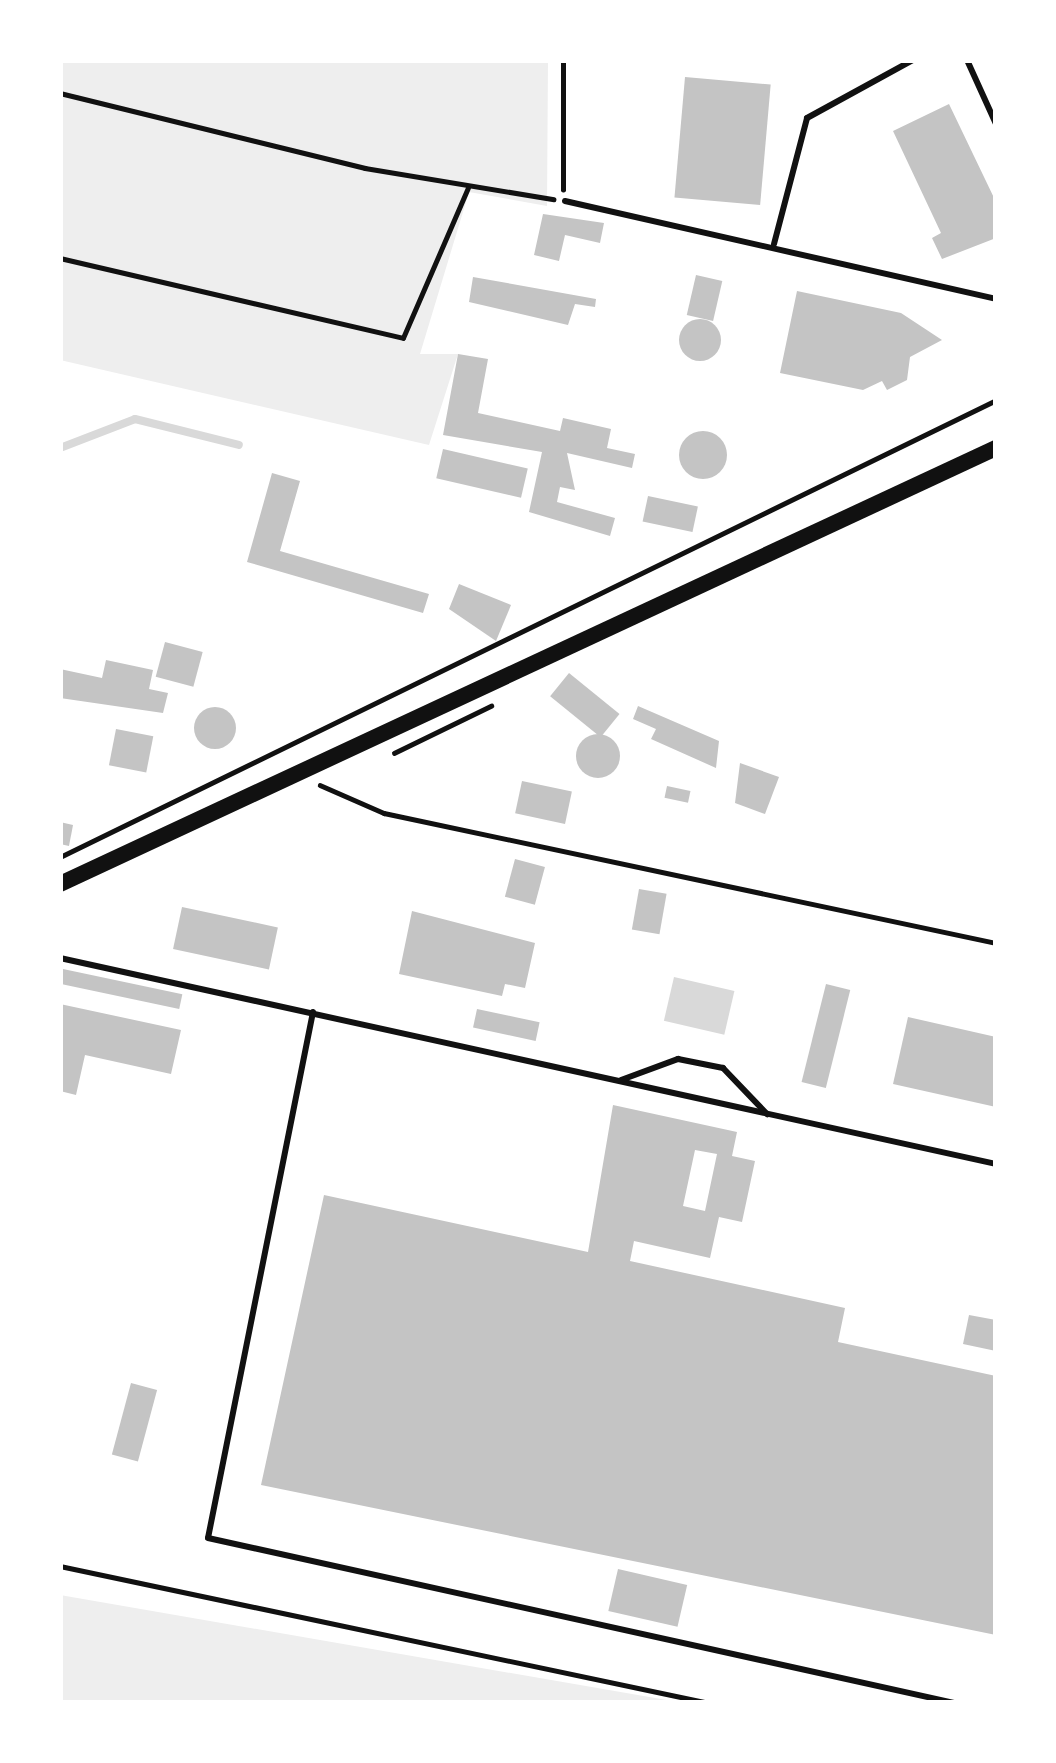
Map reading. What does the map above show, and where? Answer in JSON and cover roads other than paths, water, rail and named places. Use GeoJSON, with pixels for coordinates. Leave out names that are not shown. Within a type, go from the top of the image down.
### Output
{"type":"FeatureCollection","features":[{"type":"Feature","properties":{"kind":"street"},"geometry":{"type":"LineString","coordinates":[[60,884],[996,448]]}},
{"type":"Feature","properties":{"kind":"lane"},"geometry":{"type":"LineString","coordinates":[[774,244],[806,118],[913,60]]}},
{"type":"Feature","properties":{"kind":"lane"},"geometry":{"type":"LineString","coordinates":[[967,60],[996,124]]}},
{"type":"Feature","properties":{"kind":"lane"},"geometry":{"type":"LineString","coordinates":[[565,201],[774,244],[996,299]]}},
{"type":"Feature","properties":{"kind":"lane"},"geometry":{"type":"LineString","coordinates":[[60,958],[996,1164]]}},
{"type":"Feature","properties":{"kind":"lane"},"geometry":{"type":"LineString","coordinates":[[313,1012],[208,1538],[955,1703]]}},
{"type":"Feature","properties":{"kind":"lane"},"geometry":{"type":"LineString","coordinates":[[617,1081],[678,1059],[723,1068],[769,1115]]}},
{"type":"Feature","properties":{"kind":"waterway"},"geometry":{"type":"LineString","coordinates":[[60,448],[135,419],[239,445]]}}]}
